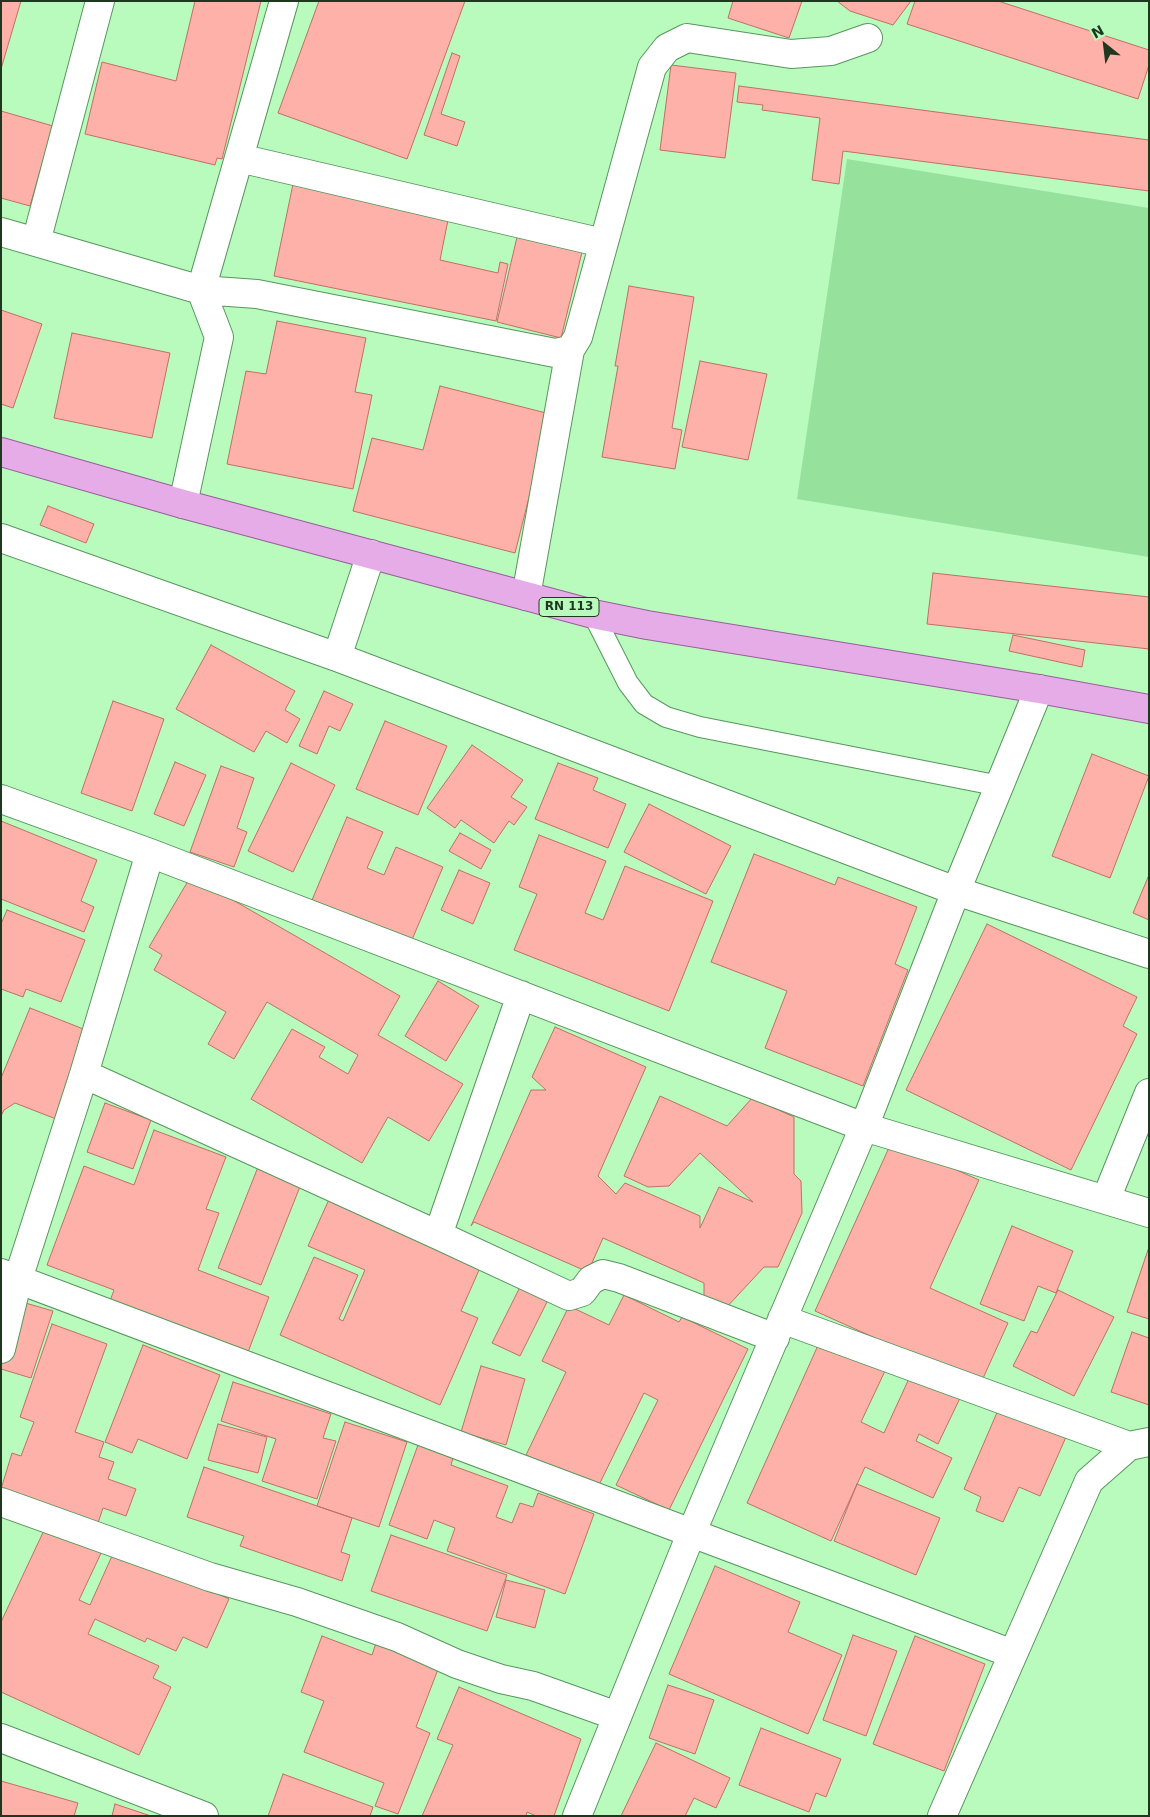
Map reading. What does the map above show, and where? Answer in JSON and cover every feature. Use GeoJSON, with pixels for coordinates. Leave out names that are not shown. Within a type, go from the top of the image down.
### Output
{"type":"FeatureCollection","features":[{"type":"Feature","properties":{"kind":"main road","name":"RN 113"},"geometry":{"type":"LineString","coordinates":[[1,452],[183,504],[593,614],[647,625],[1039,689],[1149,709]]}},
{"type":"Feature","properties":{"kind":"street"},"geometry":{"type":"LineString","coordinates":[[36,242],[100,1]]}},
{"type":"Feature","properties":{"kind":"street"},"geometry":{"type":"LineString","coordinates":[[183,504],[219,337],[201,290],[284,1]]}},
{"type":"Feature","properties":{"kind":"street"},"geometry":{"type":"LineString","coordinates":[[526,596],[570,350],[578,336],[652,67],[667,48],[687,38],[791,54],[831,51],[868,38]]}},
{"type":"Feature","properties":{"kind":"street"},"geometry":{"type":"LineString","coordinates":[[239,158],[604,243]]}},
{"type":"Feature","properties":{"kind":"street"},"geometry":{"type":"LineString","coordinates":[[1,232],[201,290],[257,294],[555,353],[570,350]]}},
{"type":"Feature","properties":{"kind":"street"},"geometry":{"type":"LineString","coordinates":[[1,538],[337,658],[956,891],[1149,954]]}},
{"type":"Feature","properties":{"kind":"street"},"geometry":{"type":"LineString","coordinates":[[337,658],[371,554]]}},
{"type":"Feature","properties":{"kind":"street"},"geometry":{"type":"LineString","coordinates":[[577,1816],[691,1534],[864,1127],[956,891],[1039,689]]}},
{"type":"Feature","properties":{"kind":"street"},"geometry":{"type":"LineString","coordinates":[[1,799],[150,853],[864,1127],[1149,1212]]}},
{"type":"Feature","properties":{"kind":"street"},"geometry":{"type":"LineString","coordinates":[[1,1349],[10,1276],[84,1074],[150,853]]}},
{"type":"Feature","properties":{"kind":"street"},"geometry":{"type":"LineString","coordinates":[[438,1234],[521,995]]}},
{"type":"Feature","properties":{"kind":"street"},"geometry":{"type":"LineString","coordinates":[[84,1074],[438,1234],[569,1296],[582,1292],[591,1280],[603,1274],[619,1278],[1139,1444]]}},
{"type":"Feature","properties":{"kind":"street"},"geometry":{"type":"LineString","coordinates":[[1106,1200],[1149,1093]]}},
{"type":"Feature","properties":{"kind":"street"},"geometry":{"type":"LineString","coordinates":[[10,1276],[1013,1654]]}},
{"type":"Feature","properties":{"kind":"street"},"geometry":{"type":"LineString","coordinates":[[942,1816],[1089,1481],[1139,1444]]}},
{"type":"Feature","properties":{"kind":"street"},"geometry":{"type":"LineString","coordinates":[[1,1502],[210,1577],[296,1602],[397,1637],[457,1664],[501,1679],[533,1686],[617,1716]]}},
{"type":"Feature","properties":{"kind":"street"},"geometry":{"type":"LineString","coordinates":[[1,1738],[204,1816]]}},
{"type":"Feature","properties":{"kind":"lane"},"geometry":{"type":"LineString","coordinates":[[593,614],[628,683],[644,704],[666,717],[700,727],[1000,786]]}},
{"type":"Feature","properties":{"kind":"green space"},"geometry":{"type":"Polygon","coordinates":[[[847,159],[1149,208],[1149,557],[797,499],[847,159]]]}},
{"type":"Feature","properties":{"kind":"building"},"geometry":{"type":"Polygon","coordinates":[[[1,1],[21,1],[1,69],[1,1]]]}},
{"type":"Feature","properties":{"kind":"building"},"geometry":{"type":"Polygon","coordinates":[[[195,1],[261,1],[222,159],[217,158],[215,165],[85,134],[102,62],[176,81],[195,1]]]}},
{"type":"Feature","properties":{"kind":"building"},"geometry":{"type":"Polygon","coordinates":[[[319,1],[465,1],[407,159],[278,113],[319,1]]]}},
{"type":"Feature","properties":{"kind":"building"},"geometry":{"type":"Polygon","coordinates":[[[733,1],[802,1],[789,38],[728,18],[733,1]]]}},
{"type":"Feature","properties":{"kind":"building"},"geometry":{"type":"Polygon","coordinates":[[[837,1],[911,1],[893,25],[850,11],[837,1]]]}},
{"type":"Feature","properties":{"kind":"building"},"geometry":{"type":"Polygon","coordinates":[[[915,1],[998,1],[1149,50],[1149,65],[1138,99],[907,24],[915,1]]]}},
{"type":"Feature","properties":{"kind":"building"},"geometry":{"type":"Polygon","coordinates":[[[452,53],[460,56],[441,114],[465,122],[457,146],[424,135],[452,53]]]}},
{"type":"Feature","properties":{"kind":"building"},"geometry":{"type":"Polygon","coordinates":[[[671,65],[736,73],[725,158],[660,150],[671,65]]]}},
{"type":"Feature","properties":{"kind":"building"},"geometry":{"type":"Polygon","coordinates":[[[739,86],[1149,140],[1149,191],[843,151],[839,184],[812,180],[820,118],[762,110],[763,105],[737,102],[739,86]]]}},
{"type":"Feature","properties":{"kind":"building"},"geometry":{"type":"Polygon","coordinates":[[[1,111],[53,126],[30,206],[1,198],[1,111]]]}},
{"type":"Feature","properties":{"kind":"building"},"geometry":{"type":"Polygon","coordinates":[[[293,184],[449,215],[440,260],[498,273],[500,262],[508,264],[496,321],[274,276],[293,184]]]}},
{"type":"Feature","properties":{"kind":"building"},"geometry":{"type":"Polygon","coordinates":[[[518,233],[583,248],[561,338],[497,322],[518,233]]]}},
{"type":"Feature","properties":{"kind":"building"},"geometry":{"type":"Polygon","coordinates":[[[629,286],[694,297],[672,428],[682,430],[675,469],[602,457],[618,366],[615,366],[629,286]]]}},
{"type":"Feature","properties":{"kind":"building"},"geometry":{"type":"Polygon","coordinates":[[[1,310],[42,324],[13,408],[1,404],[1,310]]]}},
{"type":"Feature","properties":{"kind":"building"},"geometry":{"type":"Polygon","coordinates":[[[277,321],[366,338],[355,392],[372,395],[353,489],[227,464],[246,371],[266,374],[277,321]]]}},
{"type":"Feature","properties":{"kind":"building"},"geometry":{"type":"Polygon","coordinates":[[[72,333],[170,353],[152,438],[54,418],[72,333]]]}},
{"type":"Feature","properties":{"kind":"building"},"geometry":{"type":"Polygon","coordinates":[[[700,361],[767,374],[748,460],[682,447],[700,361]]]}},
{"type":"Feature","properties":{"kind":"building"},"geometry":{"type":"Polygon","coordinates":[[[440,386],[550,414],[515,553],[353,511],[372,438],[423,450],[440,386]]]}},
{"type":"Feature","properties":{"kind":"building"},"geometry":{"type":"Polygon","coordinates":[[[48,506],[94,524],[86,543],[40,525],[48,506]]]}},
{"type":"Feature","properties":{"kind":"building"},"geometry":{"type":"Polygon","coordinates":[[[933,573],[1149,597],[1149,649],[927,624],[933,573]]]}},
{"type":"Feature","properties":{"kind":"building"},"geometry":{"type":"Polygon","coordinates":[[[1013,635],[1085,650],[1082,667],[1009,651],[1013,635]]]}},
{"type":"Feature","properties":{"kind":"building"},"geometry":{"type":"Polygon","coordinates":[[[211,645],[295,691],[285,710],[300,719],[287,743],[266,731],[254,752],[176,709],[211,645]]]}},
{"type":"Feature","properties":{"kind":"building"},"geometry":{"type":"Polygon","coordinates":[[[324,691],[353,704],[340,731],[329,726],[317,754],[299,746],[324,691]]]}},
{"type":"Feature","properties":{"kind":"building"},"geometry":{"type":"Polygon","coordinates":[[[113,701],[164,719],[132,811],[81,793],[113,701]]]}},
{"type":"Feature","properties":{"kind":"building"},"geometry":{"type":"Polygon","coordinates":[[[385,721],[447,746],[418,815],[356,789],[385,721]]]}},
{"type":"Feature","properties":{"kind":"building"},"geometry":{"type":"Polygon","coordinates":[[[472,745],[523,780],[511,797],[527,807],[514,825],[509,821],[494,843],[461,820],[455,828],[427,808],[472,745]]]}},
{"type":"Feature","properties":{"kind":"building"},"geometry":{"type":"Polygon","coordinates":[[[1092,754],[1149,776],[1110,878],[1052,856],[1092,754]]]}},
{"type":"Feature","properties":{"kind":"building"},"geometry":{"type":"Polygon","coordinates":[[[175,762],[206,775],[184,826],[154,814],[175,762]]]}},
{"type":"Feature","properties":{"kind":"building"},"geometry":{"type":"Polygon","coordinates":[[[291,763],[335,785],[293,872],[248,851],[291,763]]]}},
{"type":"Feature","properties":{"kind":"building"},"geometry":{"type":"Polygon","coordinates":[[[558,763],[598,778],[593,790],[626,804],[608,848],[535,819],[558,763]]]}},
{"type":"Feature","properties":{"kind":"building"},"geometry":{"type":"Polygon","coordinates":[[[221,766],[254,778],[237,828],[247,832],[234,867],[190,852],[221,766]]]}},
{"type":"Feature","properties":{"kind":"building"},"geometry":{"type":"Polygon","coordinates":[[[649,804],[731,846],[706,894],[624,852],[649,804]]]}},
{"type":"Feature","properties":{"kind":"building"},"geometry":{"type":"Polygon","coordinates":[[[347,817],[383,832],[367,868],[384,875],[396,847],[443,867],[411,942],[312,900],[347,817]]]}},
{"type":"Feature","properties":{"kind":"building"},"geometry":{"type":"Polygon","coordinates":[[[1,821],[97,860],[81,901],[94,907],[84,932],[1,899],[1,821]]]}},
{"type":"Feature","properties":{"kind":"building"},"geometry":{"type":"Polygon","coordinates":[[[460,833],[491,850],[481,869],[449,851],[460,833]]]}},
{"type":"Feature","properties":{"kind":"building"},"geometry":{"type":"Polygon","coordinates":[[[539,835],[606,861],[585,913],[603,920],[625,866],[713,901],[669,1011],[514,950],[537,894],[519,887],[539,835]]]}},
{"type":"Feature","properties":{"kind":"building"},"geometry":{"type":"Polygon","coordinates":[[[754,854],[835,885],[838,877],[917,907],[895,964],[908,970],[863,1086],[765,1048],[787,991],[711,962],[754,854]]]}},
{"type":"Feature","properties":{"kind":"building"},"geometry":{"type":"Polygon","coordinates":[[[459,870],[490,883],[473,924],[441,910],[459,870]]]}},
{"type":"Feature","properties":{"kind":"building"},"geometry":{"type":"Polygon","coordinates":[[[1149,875],[1149,920],[1133,913],[1149,875]]]}},
{"type":"Feature","properties":{"kind":"building"},"geometry":{"type":"Polygon","coordinates":[[[191,876],[400,996],[378,1035],[463,1084],[429,1141],[388,1117],[362,1163],[251,1099],[292,1029],[325,1047],[319,1057],[348,1074],[358,1055],[267,1002],[234,1059],[208,1044],[226,1012],[154,970],[162,955],[149,947],[191,876]]]}},
{"type":"Feature","properties":{"kind":"building"},"geometry":{"type":"Polygon","coordinates":[[[7,910],[85,940],[61,1002],[26,989],[23,997],[1,989],[1,924],[7,910]]]}},
{"type":"Feature","properties":{"kind":"building"},"geometry":{"type":"Polygon","coordinates":[[[987,924],[1137,997],[1123,1026],[1137,1034],[1071,1170],[906,1090],[987,924]]]}},
{"type":"Feature","properties":{"kind":"building"},"geometry":{"type":"Polygon","coordinates":[[[438,981],[479,1006],[446,1061],[405,1036],[438,981]]]}},
{"type":"Feature","properties":{"kind":"building"},"geometry":{"type":"Polygon","coordinates":[[[30,1008],[91,1032],[56,1119],[15,1103],[4,1110],[1,1116],[1,1078],[30,1008]]]}},
{"type":"Feature","properties":{"kind":"building"},"geometry":{"type":"Polygon","coordinates":[[[555,1027],[646,1067],[598,1176],[616,1194],[625,1183],[700,1216],[700,1228],[719,1187],[753,1202],[700,1153],[669,1186],[648,1187],[624,1176],[660,1096],[727,1126],[752,1098],[794,1117],[794,1174],[801,1181],[802,1213],[778,1267],[764,1267],[725,1309],[704,1299],[704,1283],[603,1238],[588,1272],[474,1222],[471,1226],[531,1090],[546,1090],[532,1077],[555,1027]]]}},
{"type":"Feature","properties":{"kind":"building"},"geometry":{"type":"Polygon","coordinates":[[[105,1103],[151,1120],[133,1169],[87,1152],[105,1103]]]}},
{"type":"Feature","properties":{"kind":"building"},"geometry":{"type":"Polygon","coordinates":[[[154,1130],[226,1157],[206,1209],[219,1213],[198,1270],[269,1297],[245,1360],[107,1309],[114,1290],[47,1265],[84,1166],[134,1185],[154,1130]]]}},
{"type":"Feature","properties":{"kind":"building"},"geometry":{"type":"Polygon","coordinates":[[[892,1141],[979,1180],[930,1288],[1008,1323],[980,1385],[815,1311],[892,1141]]]}},
{"type":"Feature","properties":{"kind":"building"},"geometry":{"type":"Polygon","coordinates":[[[260,1162],[303,1179],[261,1285],[218,1268],[260,1162]]]}},
{"type":"Feature","properties":{"kind":"building"},"geometry":{"type":"Polygon","coordinates":[[[331,1195],[483,1261],[461,1311],[478,1318],[440,1405],[280,1335],[314,1257],[358,1275],[339,1319],[343,1321],[365,1270],[308,1246],[331,1195]]]}},
{"type":"Feature","properties":{"kind":"building"},"geometry":{"type":"Polygon","coordinates":[[[1012,1226],[1073,1251],[1056,1293],[1038,1286],[1024,1321],[980,1304],[1012,1226]]]}},
{"type":"Feature","properties":{"kind":"building"},"geometry":{"type":"Polygon","coordinates":[[[1149,1247],[1149,1319],[1127,1312],[1149,1247]]]}},
{"type":"Feature","properties":{"kind":"building"},"geometry":{"type":"Polygon","coordinates":[[[520,1287],[548,1300],[520,1356],[492,1343],[520,1287]]]}},
{"type":"Feature","properties":{"kind":"building"},"geometry":{"type":"Polygon","coordinates":[[[1058,1290],[1114,1317],[1074,1396],[1013,1366],[1031,1331],[1037,1333],[1058,1290]]]}},
{"type":"Feature","properties":{"kind":"building"},"geometry":{"type":"Polygon","coordinates":[[[624,1295],[679,1322],[682,1317],[748,1349],[669,1510],[616,1485],[658,1400],[644,1393],[597,1489],[526,1455],[566,1372],[542,1361],[569,1306],[609,1325],[624,1295]]]}},
{"type":"Feature","properties":{"kind":"building"},"geometry":{"type":"Polygon","coordinates":[[[22,1302],[53,1311],[31,1378],[1,1369],[22,1302]]]}},
{"type":"Feature","properties":{"kind":"building"},"geometry":{"type":"Polygon","coordinates":[[[52,1324],[107,1344],[75,1432],[104,1442],[99,1457],[114,1462],[108,1479],[136,1489],[126,1516],[103,1508],[98,1523],[1,1489],[12,1453],[21,1456],[34,1422],[20,1417],[52,1324]]]}},
{"type":"Feature","properties":{"kind":"building"},"geometry":{"type":"Polygon","coordinates":[[[1132,1332],[1149,1338],[1149,1405],[1111,1392],[1132,1332]]]}},
{"type":"Feature","properties":{"kind":"building"},"geometry":{"type":"Polygon","coordinates":[[[820,1341],[885,1371],[861,1422],[884,1433],[912,1372],[962,1394],[938,1444],[919,1434],[916,1441],[952,1458],[933,1498],[865,1467],[831,1541],[747,1503],[820,1341]]]}},
{"type":"Feature","properties":{"kind":"building"},"geometry":{"type":"Polygon","coordinates":[[[143,1345],[220,1375],[187,1459],[138,1439],[132,1453],[105,1442],[143,1345]]]}},
{"type":"Feature","properties":{"kind":"building"},"geometry":{"type":"Polygon","coordinates":[[[481,1366],[525,1379],[506,1445],[461,1432],[481,1366]]]}},
{"type":"Feature","properties":{"kind":"building"},"geometry":{"type":"Polygon","coordinates":[[[233,1382],[331,1414],[323,1438],[336,1441],[317,1499],[262,1481],[276,1439],[221,1421],[233,1382]]]}},
{"type":"Feature","properties":{"kind":"building"},"geometry":{"type":"Polygon","coordinates":[[[999,1408],[1066,1437],[1040,1496],[1019,1487],[1003,1522],[976,1511],[981,1497],[964,1489],[999,1408]]]}},
{"type":"Feature","properties":{"kind":"building"},"geometry":{"type":"Polygon","coordinates":[[[345,1422],[407,1442],[379,1527],[317,1506],[345,1422]]]}},
{"type":"Feature","properties":{"kind":"building"},"geometry":{"type":"Polygon","coordinates":[[[218,1424],[267,1437],[258,1473],[208,1460],[218,1424]]]}},
{"type":"Feature","properties":{"kind":"building"},"geometry":{"type":"Polygon","coordinates":[[[418,1445],[453,1458],[451,1465],[508,1486],[496,1517],[512,1523],[520,1503],[533,1507],[538,1493],[594,1514],[565,1594],[447,1551],[455,1528],[434,1520],[427,1539],[389,1525],[418,1445]]]}},
{"type":"Feature","properties":{"kind":"building"},"geometry":{"type":"Polygon","coordinates":[[[204,1467],[352,1518],[341,1552],[350,1555],[342,1581],[240,1546],[244,1536],[187,1517],[204,1467]]]}},
{"type":"Feature","properties":{"kind":"building"},"geometry":{"type":"Polygon","coordinates":[[[857,1484],[940,1518],[916,1575],[834,1541],[857,1484]]]}},
{"type":"Feature","properties":{"kind":"building"},"geometry":{"type":"Polygon","coordinates":[[[47,1524],[103,1549],[79,1600],[90,1605],[116,1547],[229,1599],[207,1648],[183,1637],[176,1651],[147,1638],[145,1642],[95,1619],[88,1634],[159,1666],[153,1678],[171,1687],[139,1755],[1,1692],[1,1622],[47,1524]]]}},
{"type":"Feature","properties":{"kind":"building"},"geometry":{"type":"Polygon","coordinates":[[[391,1535],[507,1575],[487,1631],[371,1591],[391,1535]]]}},
{"type":"Feature","properties":{"kind":"building"},"geometry":{"type":"Polygon","coordinates":[[[715,1566],[800,1602],[788,1632],[842,1655],[808,1734],[669,1674],[715,1566]]]}},
{"type":"Feature","properties":{"kind":"building"},"geometry":{"type":"Polygon","coordinates":[[[506,1580],[545,1590],[535,1628],[496,1617],[506,1580]]]}},
{"type":"Feature","properties":{"kind":"building"},"geometry":{"type":"Polygon","coordinates":[[[853,1635],[897,1651],[866,1736],[823,1720],[853,1635]]]}},
{"type":"Feature","properties":{"kind":"building"},"geometry":{"type":"Polygon","coordinates":[[[322,1636],[372,1655],[377,1640],[440,1664],[416,1727],[430,1733],[398,1814],[375,1806],[384,1783],[304,1752],[324,1701],[301,1692],[322,1636]]]}},
{"type":"Feature","properties":{"kind":"building"},"geometry":{"type":"Polygon","coordinates":[[[915,1636],[985,1664],[944,1771],[873,1744],[915,1636]]]}},
{"type":"Feature","properties":{"kind":"building"},"geometry":{"type":"Polygon","coordinates":[[[668,1685],[714,1700],[695,1754],[649,1738],[668,1685]]]}},
{"type":"Feature","properties":{"kind":"building"},"geometry":{"type":"Polygon","coordinates":[[[459,1687],[581,1739],[554,1816],[536,1816],[527,1812],[526,1816],[422,1816],[453,1745],[437,1739],[459,1687]]]}},
{"type":"Feature","properties":{"kind":"building"},"geometry":{"type":"Polygon","coordinates":[[[761,1728],[841,1759],[826,1797],[816,1793],[809,1812],[739,1785],[761,1728]]]}},
{"type":"Feature","properties":{"kind":"building"},"geometry":{"type":"Polygon","coordinates":[[[656,1743],[730,1778],[716,1808],[694,1798],[685,1816],[621,1816],[656,1743]]]}},
{"type":"Feature","properties":{"kind":"building"},"geometry":{"type":"Polygon","coordinates":[[[283,1774],[373,1807],[370,1816],[268,1816],[283,1774]]]}},
{"type":"Feature","properties":{"kind":"building"},"geometry":{"type":"Polygon","coordinates":[[[1,1781],[78,1803],[74,1816],[1,1816],[1,1781]]]}},
{"type":"Feature","properties":{"kind":"building"},"geometry":{"type":"Polygon","coordinates":[[[115,1804],[151,1816],[112,1816],[115,1804]]]}}]}
